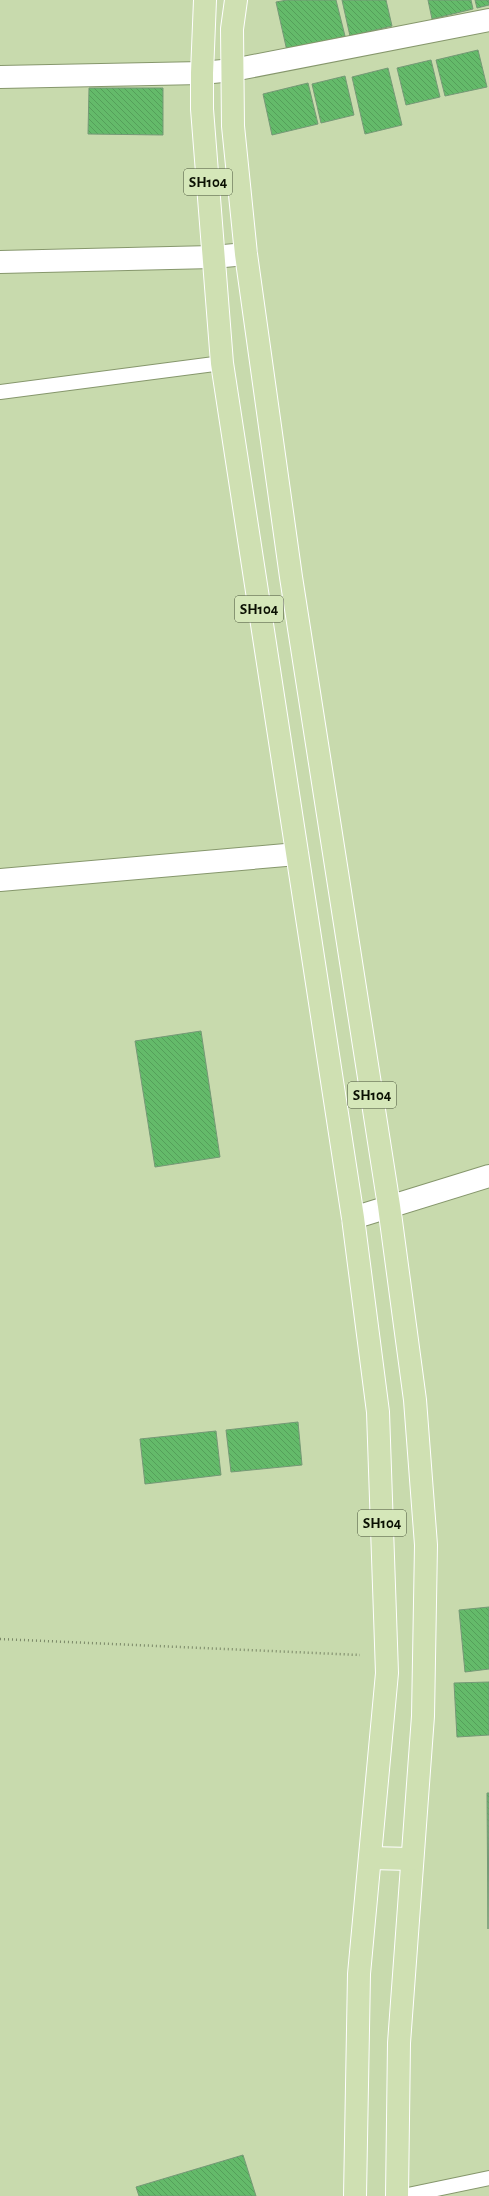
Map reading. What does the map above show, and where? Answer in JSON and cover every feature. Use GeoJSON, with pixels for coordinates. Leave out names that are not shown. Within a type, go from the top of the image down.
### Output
{"type":"FeatureCollection","features":[{"type":"Feature","properties":{"kind":"main road","name":"SH104"},"geometry":{"type":"LineString","coordinates":[[205,0],[202,109],[222,363],[352,1218],[378,1412],[387,1673],[359,1974],[355,2196]]}},
{"type":"Feature","properties":{"kind":"main road","name":"SH104"},"geometry":{"type":"LineString","coordinates":[[236,0],[232,29],[233,126],[246,254],[291,576],[388,1206],[415,1400],[426,1545],[423,1716],[399,2043],[397,2196]]}},
{"type":"Feature","properties":{"kind":"main road"},"geometry":{"type":"LineString","coordinates":[[370,1858],[412,1859]]}},
{"type":"Feature","properties":{"kind":"street"},"geometry":{"type":"LineString","coordinates":[[0,77],[202,73],[233,70],[489,20]]}},
{"type":"Feature","properties":{"kind":"street"},"geometry":{"type":"LineString","coordinates":[[0,262],[213,257],[246,254]]}},
{"type":"Feature","properties":{"kind":"street"},"geometry":{"type":"LineString","coordinates":[[0,880],[297,854]]}},
{"type":"Feature","properties":{"kind":"street"},"geometry":{"type":"LineString","coordinates":[[352,1218],[489,1176]]}},
{"type":"Feature","properties":{"kind":"lane"},"geometry":{"type":"LineString","coordinates":[[0,392],[222,363]]}},
{"type":"Feature","properties":{"kind":"lane"},"geometry":{"type":"LineString","coordinates":[[403,2196],[489,2178]]}},
{"type":"Feature","properties":{"kind":"path"},"geometry":{"type":"LineString","coordinates":[[0,1639],[386,1656]]}},
{"type":"Feature","properties":{"kind":"building"},"geometry":{"type":"Polygon","coordinates":[[[287,0],[336,0],[345,36],[287,51],[276,2],[287,0]]]}},
{"type":"Feature","properties":{"kind":"building"},"geometry":{"type":"Polygon","coordinates":[[[342,0],[386,0],[392,26],[350,36],[342,0]]]}},
{"type":"Feature","properties":{"kind":"building"},"geometry":{"type":"Polygon","coordinates":[[[428,0],[471,0],[473,9],[432,19],[428,0]]]}},
{"type":"Feature","properties":{"kind":"building"},"geometry":{"type":"Polygon","coordinates":[[[475,0],[489,0],[489,5],[477,8],[475,0]]]}},
{"type":"Feature","properties":{"kind":"building"},"geometry":{"type":"Polygon","coordinates":[[[478,50],[487,87],[445,96],[436,60],[478,50]]]}},
{"type":"Feature","properties":{"kind":"building"},"geometry":{"type":"Polygon","coordinates":[[[431,60],[440,97],[406,105],[397,68],[431,60]]]}},
{"type":"Feature","properties":{"kind":"building"},"geometry":{"type":"Polygon","coordinates":[[[388,68],[402,125],[365,134],[352,77],[388,68]]]}},
{"type":"Feature","properties":{"kind":"building"},"geometry":{"type":"Polygon","coordinates":[[[345,76],[354,115],[321,123],[312,84],[345,76]]]}},
{"type":"Feature","properties":{"kind":"building"},"geometry":{"type":"Polygon","coordinates":[[[308,83],[318,124],[272,135],[263,94],[308,83]]]}},
{"type":"Feature","properties":{"kind":"building"},"geometry":{"type":"Polygon","coordinates":[[[89,88],[163,88],[163,135],[88,134],[89,88]]]}},
{"type":"Feature","properties":{"kind":"building"},"geometry":{"type":"Polygon","coordinates":[[[201,1031],[220,1157],[155,1167],[135,1041],[201,1031]]]}},
{"type":"Feature","properties":{"kind":"building"},"geometry":{"type":"Polygon","coordinates":[[[298,1422],[302,1465],[231,1472],[226,1430],[298,1422]]]}},
{"type":"Feature","properties":{"kind":"building"},"geometry":{"type":"Polygon","coordinates":[[[216,1431],[221,1475],[145,1484],[140,1439],[216,1431]]]}},
{"type":"Feature","properties":{"kind":"building"},"geometry":{"type":"Polygon","coordinates":[[[489,1607],[489,1669],[465,1672],[459,1610],[489,1607]]]}},
{"type":"Feature","properties":{"kind":"building"},"geometry":{"type":"Polygon","coordinates":[[[489,1682],[489,1735],[457,1737],[454,1683],[489,1682]]]}},
{"type":"Feature","properties":{"kind":"building"},"geometry":{"type":"Polygon","coordinates":[[[487,1793],[489,1793],[488,1929],[487,1793]]]}},
{"type":"Feature","properties":{"kind":"building"},"geometry":{"type":"Polygon","coordinates":[[[243,2155],[256,2196],[139,2196],[136,2187],[243,2155]]]}}]}
